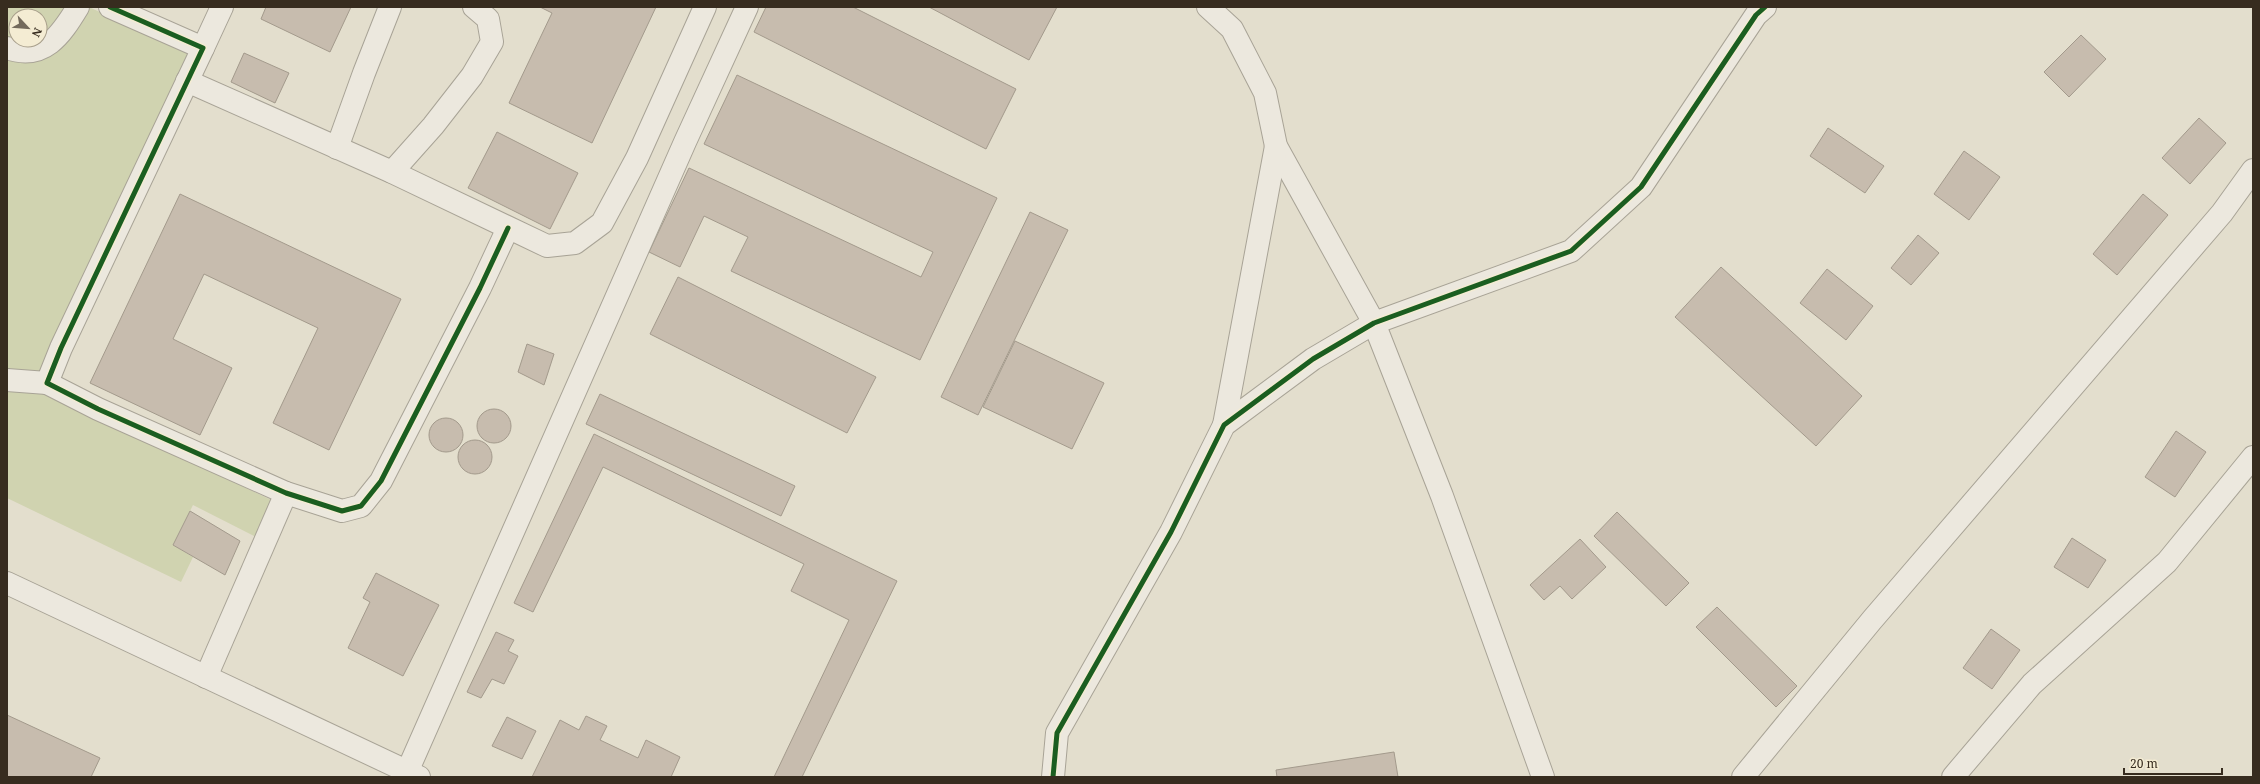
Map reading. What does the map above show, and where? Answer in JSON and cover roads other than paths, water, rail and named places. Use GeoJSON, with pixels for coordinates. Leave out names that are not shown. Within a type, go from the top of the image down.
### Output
{"type":"FeatureCollection","features":[{"type":"Feature","properties":{"kind":"street"},"geometry":{"type":"LineString","coordinates":[[7,48],[36,52],[48,46],[68,23],[78,7]]}},
{"type":"Feature","properties":{"kind":"street"},"geometry":{"type":"LineString","coordinates":[[110,7],[203,48]]}},
{"type":"Feature","properties":{"kind":"street"},"geometry":{"type":"LineString","coordinates":[[47,383],[61,348],[222,7]]}},
{"type":"Feature","properties":{"kind":"street"},"geometry":{"type":"LineString","coordinates":[[338,148],[364,72],[390,7]]}},
{"type":"Feature","properties":{"kind":"street"},"geometry":{"type":"LineString","coordinates":[[392,172],[443,113],[472,76],[492,42],[488,19],[474,7]]}},
{"type":"Feature","properties":{"kind":"street"},"geometry":{"type":"LineString","coordinates":[[187,81],[392,172],[547,246],[575,243],[602,223],[637,158],[705,7]]}},
{"type":"Feature","properties":{"kind":"street"},"geometry":{"type":"LineString","coordinates":[[7,583],[413,774],[685,142],[747,7]]}},
{"type":"Feature","properties":{"kind":"street"},"geometry":{"type":"LineString","coordinates":[[1208,7],[1232,29],[1265,93],[1276,146],[1374,323],[1442,496],[1543,777]]}},
{"type":"Feature","properties":{"kind":"street"},"geometry":{"type":"LineString","coordinates":[[1224,425],[1313,359],[1374,323],[1571,251],[1641,187],[1756,15],[1765,7]]}},
{"type":"Feature","properties":{"kind":"street"},"geometry":{"type":"LineString","coordinates":[[1053,777],[1057,733],[1171,532],[1224,425],[1276,146]]}},
{"type":"Feature","properties":{"kind":"street"},"geometry":{"type":"LineString","coordinates":[[1743,777],[1872,620],[2222,213],[2253,170]]}},
{"type":"Feature","properties":{"kind":"street"},"geometry":{"type":"LineString","coordinates":[[7,380],[47,383],[98,409],[286,493],[342,511],[360,506],[381,481],[480,288],[508,228]]}},
{"type":"Feature","properties":{"kind":"street"},"geometry":{"type":"LineString","coordinates":[[1953,777],[2032,684],[2167,562],[2253,458]]}},
{"type":"Feature","properties":{"kind":"street"},"geometry":{"type":"LineString","coordinates":[[206,677],[286,493]]}}]}
